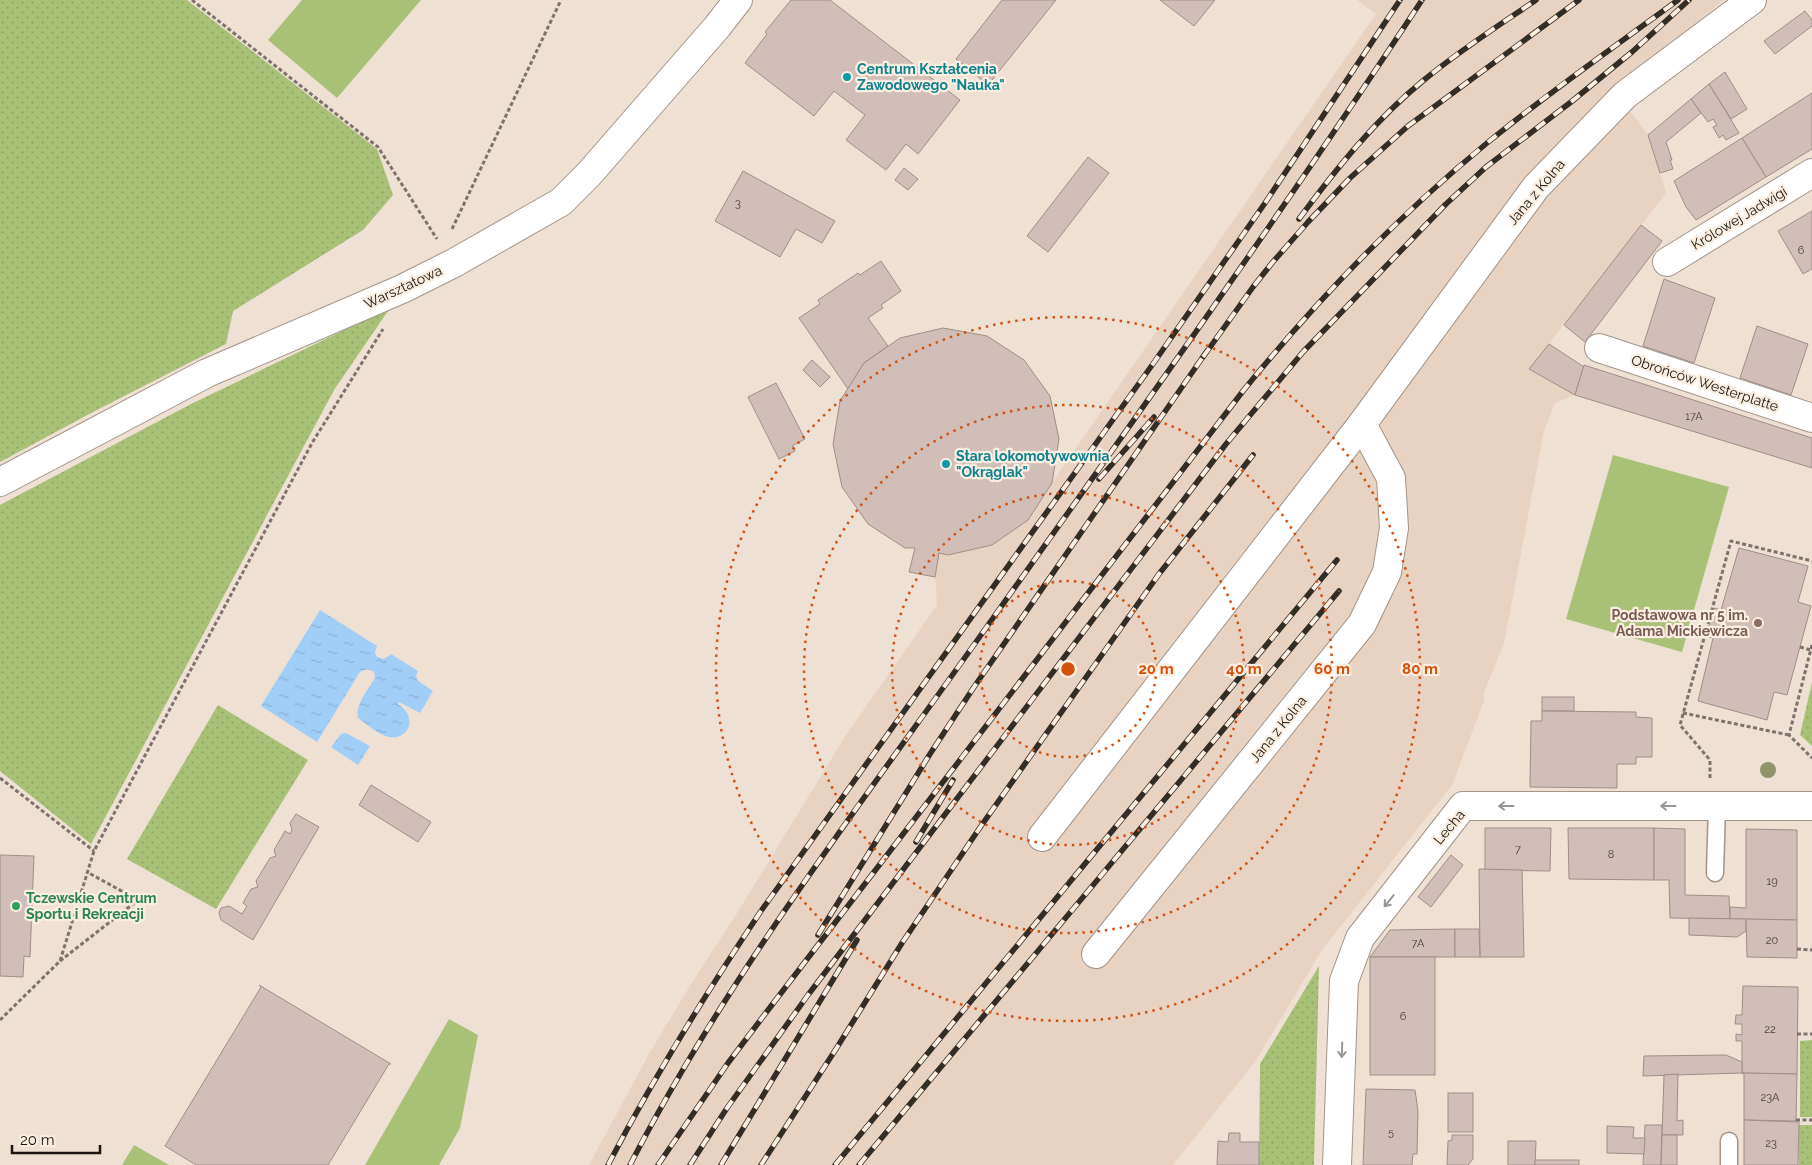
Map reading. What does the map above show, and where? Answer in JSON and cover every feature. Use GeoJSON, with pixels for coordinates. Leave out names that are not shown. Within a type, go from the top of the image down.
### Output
{"type":"FeatureCollection","features":[{"type":"Feature","properties":{"kind":"street","name":"Warsztatowa"},"geometry":{"type":"LineString","coordinates":[[0,482],[206,373],[402,289],[454,263],[561,202],[596,167],[718,27],[738,0]]}},
{"type":"Feature","properties":{"kind":"street","name":"Jana z Kolna"},"geometry":{"type":"LineString","coordinates":[[1042,837],[1362,424],[1536,187],[1625,95],[1752,0]]}},
{"type":"Feature","properties":{"kind":"street","name":"Królowej Jadwigi"},"geometry":{"type":"LineString","coordinates":[[1667,262],[1812,173]]}},
{"type":"Feature","properties":{"kind":"street","name":"Obrońców Westerplatte"},"geometry":{"type":"LineString","coordinates":[[1599,348],[1812,418]]}},
{"type":"Feature","properties":{"kind":"street","name":"Jana z Kolna"},"geometry":{"type":"LineString","coordinates":[[1096,954],[1362,624],[1387,572],[1394,528],[1392,478],[1362,424]]}},
{"type":"Feature","properties":{"kind":"street","name":"Lecha"},"geometry":{"type":"LineString","coordinates":[[1338,1165],[1344,981],[1360,938],[1463,806],[1812,806]]}},
{"type":"Feature","properties":{"kind":"lane"},"geometry":{"type":"LineString","coordinates":[[1715,874],[1717,806]]}},
{"type":"Feature","properties":{"kind":"lane"},"geometry":{"type":"LineString","coordinates":[[1729,1141],[1729,1165]]}},
{"type":"Feature","properties":{"kind":"path"},"geometry":{"type":"LineString","coordinates":[[192,0],[378,147],[438,240]]}},
{"type":"Feature","properties":{"kind":"path"},"geometry":{"type":"LineString","coordinates":[[452,230],[561,0]]}},
{"type":"Feature","properties":{"kind":"path"},"geometry":{"type":"LineString","coordinates":[[60,961],[94,851],[312,443],[398,307],[402,289]]}},
{"type":"Feature","properties":{"kind":"path"},"geometry":{"type":"LineString","coordinates":[[1710,779],[1710,760],[1680,725],[1732,541],[1812,561]]}},
{"type":"Feature","properties":{"kind":"path"},"geometry":{"type":"LineString","coordinates":[[1789,736],[1812,648],[1800,647]]}},
{"type":"Feature","properties":{"kind":"path"},"geometry":{"type":"LineString","coordinates":[[1684,713],[1789,736],[1812,758]]}},
{"type":"Feature","properties":{"kind":"path"},"geometry":{"type":"LineString","coordinates":[[0,778],[94,851]]}},
{"type":"Feature","properties":{"kind":"path"},"geometry":{"type":"LineString","coordinates":[[0,1020],[60,961],[138,900],[88,872]]}},
{"type":"Feature","properties":{"kind":"path"},"geometry":{"type":"LineString","coordinates":[[1797,949],[1812,950]]}},
{"type":"Feature","properties":{"kind":"path"},"geometry":{"type":"LineString","coordinates":[[1797,1034],[1812,1034]]}},
{"type":"Feature","properties":{"kind":"path"},"geometry":{"type":"LineString","coordinates":[[1796,1120],[1812,1120]]}},
{"type":"Feature","properties":{"kind":"shaded area"},"geometry":{"type":"Polygon","coordinates":[[[1357,0],[1724,0],[1614,90],[1648,135],[1666,193],[1529,369],[1575,395],[1555,403],[1544,431],[1504,644],[1484,692],[1484,701],[1452,785],[1322,950],[1255,1062],[1173,1165],[589,1165],[650,1052],[693,981],[739,910],[846,735],[937,605],[935,577],[939,553],[948,555],[992,545],[1028,520],[1376,14],[1357,0]]]}},
{"type":"Feature","properties":{"kind":"green space"},"geometry":{"type":"Polygon","coordinates":[[[0,0],[187,0],[377,149],[393,195],[363,230],[233,311],[226,344],[0,462],[0,0]]]}},
{"type":"Feature","properties":{"kind":"green space"},"geometry":{"type":"Polygon","coordinates":[[[302,0],[421,0],[337,98],[268,40],[302,0]]]}},
{"type":"Feature","properties":{"kind":"green space"},"geometry":{"type":"Polygon","coordinates":[[[390,308],[334,390],[91,844],[0,771],[0,505],[191,404],[390,308]]]}},
{"type":"Feature","properties":{"kind":"green space"},"geometry":{"type":"Polygon","coordinates":[[[1613,455],[1729,487],[1682,652],[1566,619],[1613,455]]]}},
{"type":"Feature","properties":{"kind":"green space"},"geometry":{"type":"Polygon","coordinates":[[[1812,682],[1812,746],[1800,735],[1812,682]]]}},
{"type":"Feature","properties":{"kind":"green space"},"geometry":{"type":"Polygon","coordinates":[[[218,705],[308,760],[216,909],[127,859],[218,705]]]}},
{"type":"Feature","properties":{"kind":"green space"},"geometry":{"type":"Polygon","coordinates":[[[1319,966],[1314,1165],[1259,1165],[1260,1064],[1319,966]]]}},
{"type":"Feature","properties":{"kind":"green space"},"geometry":{"type":"Polygon","coordinates":[[[449,1019],[478,1035],[460,1128],[439,1165],[365,1165],[449,1019]]]}},
{"type":"Feature","properties":{"kind":"green space"},"geometry":{"type":"Polygon","coordinates":[[[1812,1040],[1812,1117],[1800,1117],[1800,1041],[1812,1040]]]}},
{"type":"Feature","properties":{"kind":"green space"},"geometry":{"type":"Polygon","coordinates":[[[1799,1125],[1812,1125],[1812,1165],[1799,1165],[1799,1125]]]}},
{"type":"Feature","properties":{"kind":"green space"},"geometry":{"type":"Polygon","coordinates":[[[134,1145],[169,1165],[122,1165],[134,1145]]]}},
{"type":"Feature","properties":{"kind":"water"},"geometry":{"type":"Polygon","coordinates":[[[320,610],[377,646],[375,652],[377,657],[384,659],[391,654],[418,671],[416,676],[418,681],[433,691],[420,713],[399,702],[398,704],[405,710],[410,722],[406,732],[401,736],[385,736],[358,718],[360,702],[375,678],[374,672],[369,670],[360,672],[317,742],[261,706],[320,610]]]}},
{"type":"Feature","properties":{"kind":"water"},"geometry":{"type":"Polygon","coordinates":[[[346,733],[370,746],[358,765],[331,747],[341,734],[346,733]]]}},
{"type":"Feature","properties":{"kind":"building","name":"Centrum Kształcenia Zawodowego \"Nauka\""},"geometry":{"type":"Polygon","coordinates":[[[791,0],[830,0],[960,100],[918,154],[906,144],[886,170],[846,140],[865,115],[834,91],[814,116],[745,63],[767,34],[765,32],[791,0]]]}},
{"type":"Feature","properties":{"kind":"building"},"geometry":{"type":"Polygon","coordinates":[[[1002,0],[1056,0],[988,85],[956,59],[1002,0]]]}},
{"type":"Feature","properties":{"kind":"building"},"geometry":{"type":"Polygon","coordinates":[[[1160,0],[1215,0],[1194,26],[1160,0]]]}},
{"type":"Feature","properties":{"kind":"building"},"geometry":{"type":"Polygon","coordinates":[[[1805,11],[1812,20],[1812,26],[1775,54],[1764,41],[1805,11]]]}},
{"type":"Feature","properties":{"kind":"building"},"geometry":{"type":"Polygon","coordinates":[[[1725,72],[1747,109],[1731,119],[1709,84],[1725,72]]]}},
{"type":"Feature","properties":{"kind":"building"},"geometry":{"type":"Polygon","coordinates":[[[1709,84],[1739,133],[1726,140],[1723,135],[1719,138],[1713,127],[1717,125],[1713,119],[1708,122],[1691,99],[1709,84]]]}},
{"type":"Feature","properties":{"kind":"building"},"geometry":{"type":"Polygon","coordinates":[[[1812,93],[1812,149],[1766,177],[1742,138],[1812,93]]]}},
{"type":"Feature","properties":{"kind":"building"},"geometry":{"type":"Polygon","coordinates":[[[1691,99],[1701,113],[1666,142],[1673,169],[1660,173],[1648,135],[1691,99]]]}},
{"type":"Feature","properties":{"kind":"building"},"geometry":{"type":"Polygon","coordinates":[[[1742,138],[1766,177],[1696,220],[1686,207],[1674,181],[1742,138]]]}},
{"type":"Feature","properties":{"kind":"building"},"geometry":{"type":"Polygon","coordinates":[[[1088,157],[1109,173],[1048,252],[1027,236],[1088,157]]]}},
{"type":"Feature","properties":{"kind":"building"},"geometry":{"type":"Polygon","coordinates":[[[904,168],[918,179],[908,190],[895,180],[904,168]]]}},
{"type":"Feature","properties":{"kind":"building"},"geometry":{"type":"Polygon","coordinates":[[[743,171],[835,221],[822,243],[796,229],[780,257],[715,221],[743,171]]]}},
{"type":"Feature","properties":{"kind":"building"},"geometry":{"type":"Polygon","coordinates":[[[1812,211],[1812,269],[1803,274],[1778,231],[1812,211]]]}},
{"type":"Feature","properties":{"kind":"building"},"geometry":{"type":"Polygon","coordinates":[[[1641,225],[1662,241],[1585,342],[1564,325],[1641,225]]]}},
{"type":"Feature","properties":{"kind":"building"},"geometry":{"type":"Polygon","coordinates":[[[881,261],[901,291],[881,305],[883,308],[868,318],[888,346],[864,363],[848,389],[799,318],[820,304],[818,300],[858,273],[860,275],[881,261]]]}},
{"type":"Feature","properties":{"kind":"building"},"geometry":{"type":"Polygon","coordinates":[[[1664,279],[1715,298],[1694,363],[1643,346],[1664,279]]]}},
{"type":"Feature","properties":{"kind":"building"},"geometry":{"type":"Polygon","coordinates":[[[1757,326],[1808,344],[1791,395],[1740,378],[1757,326]]]}},
{"type":"Feature","properties":{"kind":"building","name":"Stara lokomotywownia \"Okrąglak\""},"geometry":{"type":"Polygon","coordinates":[[[943,328],[987,336],[1024,360],[1050,396],[1059,439],[1052,483],[1028,520],[992,545],[948,555],[939,553],[935,577],[909,572],[915,548],[905,548],[868,524],[842,487],[833,444],[840,401],[864,363],[900,338],[943,328]]]}},
{"type":"Feature","properties":{"kind":"building"},"geometry":{"type":"Polygon","coordinates":[[[1549,344],[1584,367],[1575,395],[1529,369],[1549,344]]]}},
{"type":"Feature","properties":{"kind":"building"},"geometry":{"type":"Polygon","coordinates":[[[812,360],[830,377],[820,387],[803,370],[812,360]]]}},
{"type":"Feature","properties":{"kind":"building"},"geometry":{"type":"Polygon","coordinates":[[[1584,365],[1812,438],[1812,468],[1575,395],[1584,365]]]}},
{"type":"Feature","properties":{"kind":"building"},"geometry":{"type":"Polygon","coordinates":[[[776,383],[805,439],[792,446],[795,451],[779,459],[748,397],[776,383]]]}},
{"type":"Feature","properties":{"kind":"building","name":"Podstawowa nr 5 im. Adama Mickiewicza"},"geometry":{"type":"Polygon","coordinates":[[[1739,548],[1808,566],[1798,602],[1811,606],[1787,695],[1774,692],[1767,720],[1698,701],[1713,638],[1706,636],[1714,608],[1721,610],[1739,548]]]}},
{"type":"Feature","properties":{"kind":"building"},"geometry":{"type":"Polygon","coordinates":[[[1542,697],[1574,697],[1574,711],[1542,711],[1542,697]]]}},
{"type":"Feature","properties":{"kind":"building"},"geometry":{"type":"Polygon","coordinates":[[[1542,711],[1636,712],[1636,717],[1652,718],[1652,757],[1636,757],[1636,764],[1617,764],[1617,788],[1530,787],[1531,721],[1542,721],[1542,711]]]}},
{"type":"Feature","properties":{"kind":"building"},"geometry":{"type":"Polygon","coordinates":[[[371,785],[431,822],[418,842],[359,805],[371,785]]]}},
{"type":"Feature","properties":{"kind":"building"},"geometry":{"type":"Polygon","coordinates":[[[296,814],[319,827],[253,940],[221,920],[219,913],[221,908],[229,906],[242,914],[247,906],[243,903],[251,889],[258,887],[256,881],[270,858],[276,856],[274,850],[285,831],[290,834],[292,830],[290,823],[296,814]]]}},
{"type":"Feature","properties":{"kind":"building"},"geometry":{"type":"Polygon","coordinates":[[[1485,828],[1551,828],[1550,871],[1485,870],[1485,828]]]}},
{"type":"Feature","properties":{"kind":"building"},"geometry":{"type":"Polygon","coordinates":[[[1568,828],[1654,828],[1654,880],[1569,879],[1568,828]]]}},
{"type":"Feature","properties":{"kind":"building"},"geometry":{"type":"Polygon","coordinates":[[[1654,828],[1685,829],[1685,895],[1729,896],[1730,919],[1670,918],[1669,880],[1654,880],[1654,828]]]}},
{"type":"Feature","properties":{"kind":"building"},"geometry":{"type":"Polygon","coordinates":[[[1746,829],[1797,830],[1797,920],[1730,919],[1730,907],[1746,908],[1746,829]]]}},
{"type":"Feature","properties":{"kind":"building","name":"Tczewskie Centrum Sportu i Rekreacji"},"geometry":{"type":"Polygon","coordinates":[[[0,855],[34,856],[30,957],[24,956],[23,977],[0,976],[0,855]]]}},
{"type":"Feature","properties":{"kind":"building"},"geometry":{"type":"Polygon","coordinates":[[[1451,855],[1463,865],[1431,907],[1418,897],[1451,855]]]}},
{"type":"Feature","properties":{"kind":"building"},"geometry":{"type":"Polygon","coordinates":[[[1479,869],[1522,870],[1524,957],[1480,957],[1479,869]]]}},
{"type":"Feature","properties":{"kind":"building"},"geometry":{"type":"Polygon","coordinates":[[[1689,918],[1746,919],[1746,931],[1737,937],[1689,935],[1689,918]]]}},
{"type":"Feature","properties":{"kind":"building"},"geometry":{"type":"Polygon","coordinates":[[[1746,919],[1797,920],[1797,958],[1747,957],[1746,919]]]}},
{"type":"Feature","properties":{"kind":"building"},"geometry":{"type":"Polygon","coordinates":[[[1455,929],[1455,957],[1370,957],[1390,930],[1455,929]]]}},
{"type":"Feature","properties":{"kind":"building"},"geometry":{"type":"Polygon","coordinates":[[[1455,929],[1479,929],[1480,957],[1455,957],[1455,929]]]}},
{"type":"Feature","properties":{"kind":"building"},"geometry":{"type":"Polygon","coordinates":[[[1370,957],[1435,957],[1435,1075],[1370,1075],[1370,957]]]}},
{"type":"Feature","properties":{"kind":"building"},"geometry":{"type":"Polygon","coordinates":[[[259,985],[391,1064],[389,1064],[328,1165],[196,1165],[165,1146],[261,987],[259,985]]]}},
{"type":"Feature","properties":{"kind":"building"},"geometry":{"type":"Polygon","coordinates":[[[1743,986],[1798,987],[1797,1074],[1742,1073],[1742,1041],[1736,1041],[1736,1034],[1742,1035],[1742,1024],[1735,1024],[1736,1015],[1742,1015],[1743,986]]]}},
{"type":"Feature","properties":{"kind":"building"},"geometry":{"type":"Polygon","coordinates":[[[1726,1055],[1742,1062],[1742,1073],[1643,1076],[1644,1056],[1726,1055]]]}},
{"type":"Feature","properties":{"kind":"building"},"geometry":{"type":"Polygon","coordinates":[[[1742,1073],[1797,1074],[1796,1121],[1744,1120],[1744,1074],[1742,1073]]]}},
{"type":"Feature","properties":{"kind":"building"},"geometry":{"type":"Polygon","coordinates":[[[1678,1074],[1677,1121],[1683,1120],[1683,1135],[1662,1135],[1664,1075],[1678,1074]]]}},
{"type":"Feature","properties":{"kind":"building"},"geometry":{"type":"Polygon","coordinates":[[[1366,1089],[1415,1090],[1418,1111],[1417,1154],[1413,1154],[1412,1165],[1363,1165],[1366,1089]]]}},
{"type":"Feature","properties":{"kind":"building"},"geometry":{"type":"Polygon","coordinates":[[[1448,1093],[1473,1093],[1473,1132],[1448,1132],[1448,1093]]]}},
{"type":"Feature","properties":{"kind":"building"},"geometry":{"type":"Polygon","coordinates":[[[1744,1120],[1799,1122],[1798,1165],[1744,1165],[1744,1120]]]}},
{"type":"Feature","properties":{"kind":"building"},"geometry":{"type":"Polygon","coordinates":[[[1645,1125],[1662,1125],[1661,1165],[1643,1165],[1645,1125]]]}},
{"type":"Feature","properties":{"kind":"building"},"geometry":{"type":"Polygon","coordinates":[[[1607,1126],[1634,1127],[1633,1138],[1645,1138],[1644,1154],[1607,1153],[1607,1126]]]}},
{"type":"Feature","properties":{"kind":"building"},"geometry":{"type":"Polygon","coordinates":[[[1229,1133],[1240,1133],[1240,1142],[1259,1142],[1259,1165],[1217,1165],[1218,1141],[1228,1142],[1229,1133]]]}},
{"type":"Feature","properties":{"kind":"building"},"geometry":{"type":"Polygon","coordinates":[[[1452,1135],[1473,1135],[1473,1159],[1468,1165],[1447,1165],[1448,1141],[1452,1140],[1452,1135]]]}},
{"type":"Feature","properties":{"kind":"building"},"geometry":{"type":"Polygon","coordinates":[[[1662,1135],[1677,1135],[1677,1165],[1661,1165],[1662,1135]]]}},
{"type":"Feature","properties":{"kind":"building"},"geometry":{"type":"Polygon","coordinates":[[[1508,1141],[1536,1141],[1535,1165],[1508,1165],[1508,1141]]]}},
{"type":"Feature","properties":{"kind":"building"},"geometry":{"type":"Polygon","coordinates":[[[1535,1160],[1579,1160],[1579,1165],[1535,1165],[1535,1160]]]}},
{"type":"Feature","properties":{"kind":"railway"},"geometry":{"type":"LineString","coordinates":[[608,1165],[681,1036],[761,911],[1155,361],[1265,203],[1400,0]]}},
{"type":"Feature","properties":{"kind":"railway"},"geometry":{"type":"LineString","coordinates":[[630,1165],[704,1034],[786,908],[1195,334],[1422,0]]}},
{"type":"Feature","properties":{"kind":"railway"},"geometry":{"type":"LineString","coordinates":[[1299,219],[1357,145],[1406,95],[1451,59],[1536,0]]}},
{"type":"Feature","properties":{"kind":"railway"},"geometry":{"type":"LineString","coordinates":[[1203,357],[1272,263],[1350,178],[1408,126],[1579,0]]}},
{"type":"Feature","properties":{"kind":"railway"},"geometry":{"type":"LineString","coordinates":[[658,1165],[728,1063],[765,1014],[1243,391],[1299,325],[1389,230],[1454,171],[1581,70],[1678,0]]}},
{"type":"Feature","properties":{"kind":"railway"},"geometry":{"type":"LineString","coordinates":[[690,1165],[727,1108],[808,995],[1226,444],[1303,352],[1446,204],[1486,167],[1571,102],[1632,52],[1689,0]]}},
{"type":"Feature","properties":{"kind":"railway"},"geometry":{"type":"LineString","coordinates":[[818,935],[930,754],[974,687],[1207,351]]}},
{"type":"Feature","properties":{"kind":"railway"},"geometry":{"type":"LineString","coordinates":[[1099,479],[1154,417]]}},
{"type":"Feature","properties":{"kind":"railway"},"geometry":{"type":"LineString","coordinates":[[761,1165],[902,943],[981,826],[1159,574],[1253,455]]}},
{"type":"Feature","properties":{"kind":"railway"},"geometry":{"type":"LineString","coordinates":[[835,1165],[1337,560]]}},
{"type":"Feature","properties":{"kind":"railway"},"geometry":{"type":"LineString","coordinates":[[859,1165],[1339,591]]}},
{"type":"Feature","properties":{"kind":"railway"},"geometry":{"type":"LineString","coordinates":[[916,842],[953,780]]}},
{"type":"Feature","properties":{"kind":"railway"},"geometry":{"type":"LineString","coordinates":[[721,1165],[857,940]]}},
{"type":"Feature","properties":{"kind":"place","name":"Centrum Kształcenia Zawodowego \"Nauka\""},"geometry":{"type":"Point","coordinates":[847,77]}},
{"type":"Feature","properties":{"kind":"place","name":"Stara lokomotywownia \"Okrąglak\""},"geometry":{"type":"Point","coordinates":[946,464]}},
{"type":"Feature","properties":{"kind":"place","name":"Podstawowa nr 5 im. Adama Mickiewicza"},"geometry":{"type":"Point","coordinates":[1758,623]}},
{"type":"Feature","properties":{"kind":"place","name":"Tczewskie Centrum Sportu i Rekreacji"},"geometry":{"type":"Point","coordinates":[16,906]}}]}
